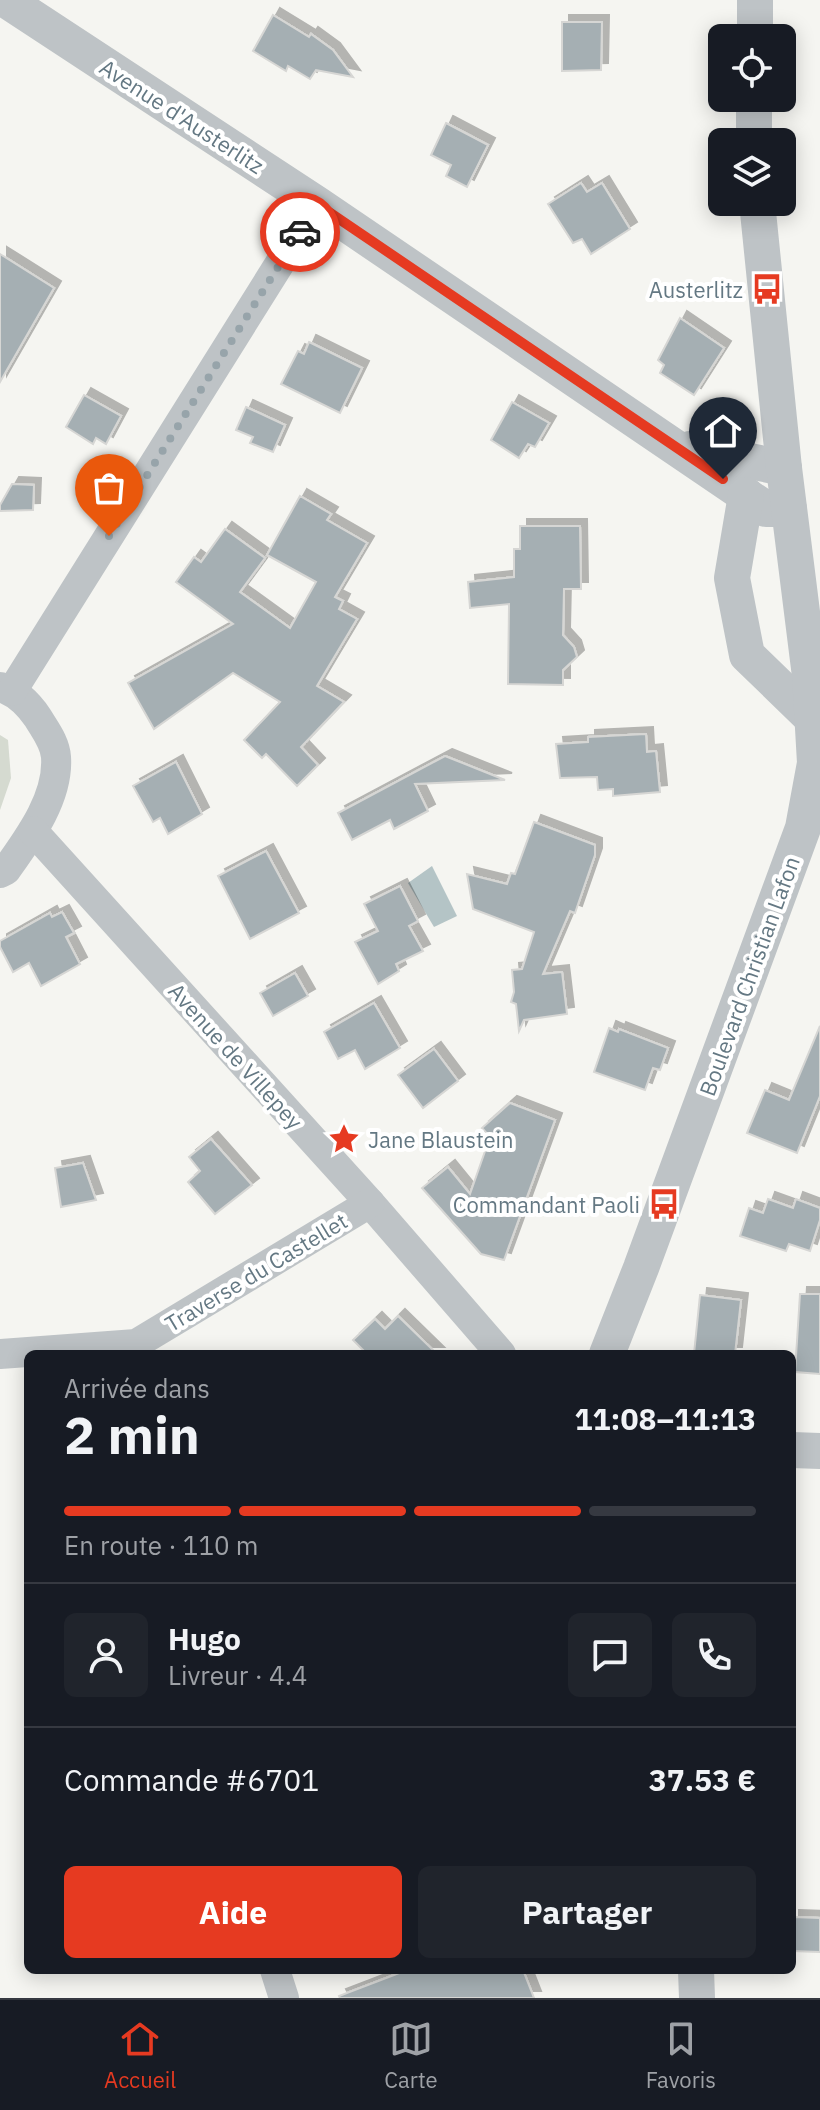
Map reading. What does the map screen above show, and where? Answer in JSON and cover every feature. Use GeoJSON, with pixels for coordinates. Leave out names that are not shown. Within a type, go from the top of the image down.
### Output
{"type":"FeatureCollection","features":[{"type":"Feature","properties":{"kind":"street","name":"Avenue d'Austerlitz"},"geometry":{"type":"LineString","coordinates":[[6,0],[317,204],[766,509],[789,509]]}},
{"type":"Feature","properties":{"kind":"street"},"geometry":{"type":"LineString","coordinates":[[755,0],[755,24]]}},
{"type":"Feature","properties":{"kind":"street"},"geometry":{"type":"LineString","coordinates":[[0,873],[6,870],[33,831],[53,785],[56,757],[51,738],[31,708],[6,689],[317,204]]}},
{"type":"Feature","properties":{"kind":"street","name":"Boulevard Christian Lafon"},"geometry":{"type":"LineString","coordinates":[[609,1350],[803,828],[818,764],[814,720],[815,676],[789,509],[758,216]]}},
{"type":"Feature","properties":{"kind":"street","name":"Avenue d'Austerlitz"},"geometry":{"type":"LineString","coordinates":[[677,446],[784,468]]}},
{"type":"Feature","properties":{"kind":"street"},"geometry":{"type":"LineString","coordinates":[[746,495],[732,578],[747,655],[814,720]]}},
{"type":"Feature","properties":{"kind":"street","name":"Avenue de Villepey"},"geometry":{"type":"LineString","coordinates":[[33,831],[370,1203],[498,1350]]}},
{"type":"Feature","properties":{"kind":"street","name":"Traverse du Castellet"},"geometry":{"type":"LineString","coordinates":[[110,1350],[137,1349],[370,1203]]}},
{"type":"Feature","properties":{"kind":"street","name":"Traverse du Castellet"},"geometry":{"type":"LineString","coordinates":[[0,1354],[24,1353]]}},
{"type":"Feature","properties":{"kind":"street"},"geometry":{"type":"LineString","coordinates":[[796,1450],[820,1451]]}},
{"type":"Feature","properties":{"kind":"street"},"geometry":{"type":"LineString","coordinates":[[276,1974],[284,1998]]}},
{"type":"Feature","properties":{"kind":"street"},"geometry":{"type":"LineString","coordinates":[[696,1974],[697,1998]]}},
{"type":"Feature","properties":{"kind":"shaded area"},"geometry":{"type":"Polygon","coordinates":[[[0,735],[8,740],[11,778],[0,810],[0,735]]]}},
{"type":"Feature","properties":{"kind":"shaded area"},"geometry":{"type":"Polygon","coordinates":[[[432,866],[457,916],[434,927],[408,883],[432,866]]]}},
{"type":"Feature","properties":{"kind":"building"},"geometry":{"type":"Polygon","coordinates":[[[273,15],[309,37],[311,34],[333,50],[353,77],[316,70],[310,79],[288,66],[286,71],[253,51],[273,15]]]}},
{"type":"Feature","properties":{"kind":"building"},"geometry":{"type":"Polygon","coordinates":[[[562,22],[602,22],[601,70],[562,71],[562,22]]]}},
{"type":"Feature","properties":{"kind":"building"},"geometry":{"type":"Polygon","coordinates":[[[446,123],[488,145],[467,187],[446,176],[451,165],[431,155],[446,123]]]}},
{"type":"Feature","properties":{"kind":"building"},"geometry":{"type":"Polygon","coordinates":[[[581,183],[587,192],[602,183],[630,229],[591,254],[582,239],[573,243],[548,204],[581,183]]]}},
{"type":"Feature","properties":{"kind":"building"},"geometry":{"type":"Polygon","coordinates":[[[0,254],[54,288],[0,382],[0,254]]]}},
{"type":"Feature","properties":{"kind":"building"},"geometry":{"type":"Polygon","coordinates":[[[680,318],[724,348],[694,395],[660,373],[664,365],[658,360],[680,318]]]}},
{"type":"Feature","properties":{"kind":"building"},"geometry":{"type":"Polygon","coordinates":[[[309,342],[362,368],[340,413],[281,384],[298,351],[304,354],[309,342]]]}},
{"type":"Feature","properties":{"kind":"building"},"geometry":{"type":"Polygon","coordinates":[[[84,395],[121,416],[106,444],[96,438],[93,444],[66,427],[84,395]]]}},
{"type":"Feature","properties":{"kind":"building"},"geometry":{"type":"Polygon","coordinates":[[[512,402],[549,423],[535,447],[528,444],[519,458],[491,440],[512,402]]]}},
{"type":"Feature","properties":{"kind":"building"},"geometry":{"type":"Polygon","coordinates":[[[246,407],[285,425],[273,452],[250,443],[253,437],[236,430],[246,407]]]}},
{"type":"Feature","properties":{"kind":"building"},"geometry":{"type":"Polygon","coordinates":[[[12,484],[34,485],[33,510],[0,511],[0,505],[12,484]]]}},
{"type":"Feature","properties":{"kind":"building"},"geometry":{"type":"Polygon","coordinates":[[[300,496],[331,514],[327,520],[367,543],[335,597],[343,601],[339,609],[357,619],[317,686],[344,702],[301,747],[318,765],[297,786],[266,754],[262,758],[244,740],[280,702],[233,673],[154,729],[128,683],[233,624],[176,582],[194,557],[201,562],[225,529],[265,558],[240,592],[290,628],[316,582],[267,555],[300,496]]]}},
{"type":"Feature","properties":{"kind":"building"},"geometry":{"type":"Polygon","coordinates":[[[520,526],[580,526],[581,589],[564,589],[563,635],[574,647],[577,657],[563,670],[563,685],[508,684],[509,604],[470,608],[468,582],[514,577],[514,549],[520,549],[520,526]]]}},
{"type":"Feature","properties":{"kind":"building"},"geometry":{"type":"Polygon","coordinates":[[[646,734],[647,752],[656,751],[660,792],[613,796],[613,789],[598,790],[597,777],[560,778],[556,744],[588,742],[588,737],[646,734]]]}},
{"type":"Feature","properties":{"kind":"building"},"geometry":{"type":"Polygon","coordinates":[[[445,756],[505,780],[415,784],[428,811],[394,829],[390,820],[352,840],[338,813],[445,756]]]}},
{"type":"Feature","properties":{"kind":"building"},"geometry":{"type":"Polygon","coordinates":[[[176,762],[202,814],[168,834],[160,818],[153,822],[133,786],[176,762]]]}},
{"type":"Feature","properties":{"kind":"building"},"geometry":{"type":"Polygon","coordinates":[[[534,822],[595,845],[595,855],[575,913],[570,911],[543,974],[562,972],[567,1014],[524,1020],[519,1031],[516,1004],[511,1002],[514,992],[512,970],[522,969],[534,932],[473,909],[467,874],[507,884],[511,873],[515,874],[534,822]]]}},
{"type":"Feature","properties":{"kind":"building"},"geometry":{"type":"Polygon","coordinates":[[[266,851],[299,913],[250,939],[218,876],[266,851]]]}},
{"type":"Feature","properties":{"kind":"building"},"geometry":{"type":"Polygon","coordinates":[[[400,886],[418,921],[409,926],[423,951],[396,964],[399,971],[378,984],[355,942],[378,931],[364,904],[400,886]]]}},
{"type":"Feature","properties":{"kind":"building"},"geometry":{"type":"Polygon","coordinates":[[[62,912],[74,933],[66,937],[80,964],[41,986],[29,963],[13,972],[0,941],[50,913],[52,917],[62,912]]]}},
{"type":"Feature","properties":{"kind":"building"},"geometry":{"type":"Polygon","coordinates":[[[295,973],[308,996],[273,1016],[260,993],[295,973]]]}},
{"type":"Feature","properties":{"kind":"building"},"geometry":{"type":"Polygon","coordinates":[[[374,1003],[400,1048],[365,1069],[355,1050],[338,1059],[324,1032],[374,1003]]]}},
{"type":"Feature","properties":{"kind":"building"},"geometry":{"type":"Polygon","coordinates":[[[820,1026],[820,1096],[797,1153],[747,1133],[765,1090],[789,1100],[820,1026]]]}},
{"type":"Feature","properties":{"kind":"building"},"geometry":{"type":"Polygon","coordinates":[[[609,1028],[668,1048],[660,1070],[653,1068],[645,1090],[594,1072],[609,1028]]]}},
{"type":"Feature","properties":{"kind":"building"},"geometry":{"type":"Polygon","coordinates":[[[434,1049],[458,1081],[423,1108],[398,1075],[434,1049]]]}},
{"type":"Feature","properties":{"kind":"building"},"geometry":{"type":"Polygon","coordinates":[[[510,1103],[555,1120],[504,1260],[481,1254],[422,1188],[448,1167],[470,1194],[490,1137],[482,1128],[510,1103]]]}},
{"type":"Feature","properties":{"kind":"building"},"geometry":{"type":"Polygon","coordinates":[[[211,1139],[252,1185],[215,1214],[188,1182],[200,1171],[189,1157],[211,1139]]]}},
{"type":"Feature","properties":{"kind":"building"},"geometry":{"type":"Polygon","coordinates":[[[83,1163],[96,1200],[61,1207],[55,1168],[83,1163]]]}},
{"type":"Feature","properties":{"kind":"building"},"geometry":{"type":"Polygon","coordinates":[[[768,1199],[793,1208],[796,1199],[820,1208],[820,1220],[810,1251],[789,1244],[786,1251],[740,1236],[749,1208],[763,1213],[768,1199]]]}},
{"type":"Feature","properties":{"kind":"building"},"geometry":{"type":"Polygon","coordinates":[[[800,1294],[820,1294],[820,1374],[796,1372],[800,1294]]]}},
{"type":"Feature","properties":{"kind":"building"},"geometry":{"type":"Polygon","coordinates":[[[700,1295],[741,1300],[735,1350],[694,1350],[700,1295]]]}},
{"type":"Feature","properties":{"kind":"building"},"geometry":{"type":"Polygon","coordinates":[[[398,1316],[433,1350],[363,1350],[353,1340],[375,1319],[385,1329],[398,1316]]]}},
{"type":"Feature","properties":{"kind":"building"},"geometry":{"type":"Polygon","coordinates":[[[796,1917],[820,1918],[820,1952],[796,1951],[796,1917]]]}},
{"type":"Feature","properties":{"kind":"building"},"geometry":{"type":"Polygon","coordinates":[[[397,1974],[525,1974],[534,1998],[340,1998],[397,1974]]]}},
{"type":"Feature","properties":{"kind":"way so far"},"geometry":{"type":"LineString","coordinates":[[109,536],[300,232]]}},
{"type":"Feature","properties":{"kind":"place","name":"Austerlitz"},"geometry":{"type":"Point","coordinates":[767,289]}},
{"type":"Feature","properties":{"kind":"place","name":"Jane Blaustein"},"geometry":{"type":"Point","coordinates":[344,1139]}},
{"type":"Feature","properties":{"kind":"place","name":"Commandant Paoli"},"geometry":{"type":"Point","coordinates":[664,1204]}},
{"type":"Feature","properties":{"kind":"route"},"geometry":{"type":"LineString","coordinates":[[300,232],[317,204],[723,479]]}}]}
